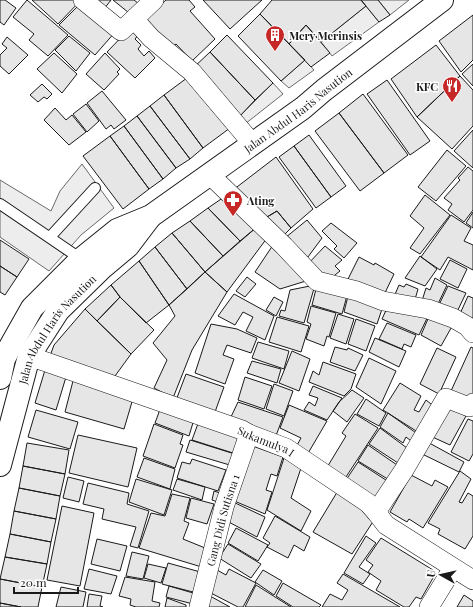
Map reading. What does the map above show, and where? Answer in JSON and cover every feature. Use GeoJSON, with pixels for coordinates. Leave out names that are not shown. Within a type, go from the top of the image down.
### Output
{"type":"FeatureCollection","features":[{"type":"Feature","properties":{"kind":"highway","name":"Jalan Abdul Haris Nasution"},"geometry":{"type":"LineString","coordinates":[[3,357],[32,308],[81,259],[117,230],[150,216],[302,108],[442,0]]}},
{"type":"Feature","properties":{"kind":"highway","name":"Jalan Abdul Haris Nasution"},"geometry":{"type":"LineString","coordinates":[[0,465],[29,356],[58,310],[103,267],[128,246],[150,216]]}},
{"type":"Feature","properties":{"kind":"street"},"geometry":{"type":"LineString","coordinates":[[83,0],[121,31],[154,0]]}},
{"type":"Feature","properties":{"kind":"street"},"geometry":{"type":"LineString","coordinates":[[134,19],[151,38],[192,72],[252,143]]}},
{"type":"Feature","properties":{"kind":"street"},"geometry":{"type":"LineString","coordinates":[[209,174],[284,246],[317,281],[357,291],[383,301],[428,309],[453,318],[467,326],[473,333]]}},
{"type":"Feature","properties":{"kind":"street","name":"Sukamulya I"},"geometry":{"type":"LineString","coordinates":[[29,356],[227,424],[286,448],[368,503],[386,525],[473,580]]}},
{"type":"Feature","properties":{"kind":"street"},"geometry":{"type":"LineString","coordinates":[[376,512],[404,470],[446,398],[469,407],[472,406],[473,403]]}},
{"type":"Feature","properties":{"kind":"street","name":"Gang Didi Sutisna 1"},"geometry":{"type":"LineString","coordinates":[[199,607],[224,507],[249,434]]}},
{"type":"Feature","properties":{"kind":"street"},"geometry":{"type":"LineString","coordinates":[[429,607],[453,568]]}},
{"type":"Feature","properties":{"kind":"lane"},"geometry":{"type":"LineString","coordinates":[[50,237],[95,188]]}},
{"type":"Feature","properties":{"kind":"lane"},"geometry":{"type":"LineString","coordinates":[[0,204],[81,259]]}},
{"type":"Feature","properties":{"kind":"shaded area"},"geometry":{"type":"Polygon","coordinates":[[[378,0],[409,0],[390,15],[378,0]]]}},
{"type":"Feature","properties":{"kind":"shaded area"},"geometry":{"type":"Polygon","coordinates":[[[366,6],[379,22],[332,56],[321,42],[366,6]]]}},
{"type":"Feature","properties":{"kind":"shaded area"},"geometry":{"type":"Polygon","coordinates":[[[305,60],[314,70],[289,88],[281,81],[305,60]]]}},
{"type":"Feature","properties":{"kind":"shaded area"},"geometry":{"type":"Polygon","coordinates":[[[273,83],[283,94],[245,124],[238,118],[273,83]]]}},
{"type":"Feature","properties":{"kind":"shaded area"},"geometry":{"type":"Polygon","coordinates":[[[82,164],[114,208],[81,235],[49,271],[0,237],[0,180],[51,211],[60,191],[82,164]]]}},
{"type":"Feature","properties":{"kind":"building"},"geometry":{"type":"Polygon","coordinates":[[[0,0],[5,0],[16,8],[4,25],[0,22],[0,0]]]}},
{"type":"Feature","properties":{"kind":"building"},"geometry":{"type":"Polygon","coordinates":[[[27,0],[68,35],[48,56],[29,40],[34,34],[13,17],[27,0]]]}},
{"type":"Feature","properties":{"kind":"building"},"geometry":{"type":"Polygon","coordinates":[[[32,0],[81,0],[58,24],[32,0]]]}},
{"type":"Feature","properties":{"kind":"building"},"geometry":{"type":"Polygon","coordinates":[[[92,0],[111,0],[104,9],[92,0]]]}},
{"type":"Feature","properties":{"kind":"building"},"geometry":{"type":"Polygon","coordinates":[[[113,0],[134,0],[143,7],[134,17],[113,0]]]}},
{"type":"Feature","properties":{"kind":"building"},"geometry":{"type":"Polygon","coordinates":[[[166,0],[189,0],[195,7],[190,11],[215,39],[192,61],[176,44],[169,49],[145,19],[166,0]]]}},
{"type":"Feature","properties":{"kind":"building"},"geometry":{"type":"Polygon","coordinates":[[[203,0],[262,0],[230,29],[203,0]]]}},
{"type":"Feature","properties":{"kind":"building"},"geometry":{"type":"Polygon","coordinates":[[[272,0],[361,0],[366,6],[321,42],[306,25],[289,44],[260,14],[272,0]]]}},
{"type":"Feature","properties":{"kind":"building"},"geometry":{"type":"Polygon","coordinates":[[[361,0],[378,0],[390,15],[379,22],[361,0]]]}},
{"type":"Feature","properties":{"kind":"building"},"geometry":{"type":"Polygon","coordinates":[[[82,2],[116,31],[95,55],[59,25],[82,2]]]}},
{"type":"Feature","properties":{"kind":"building","name":"Mery Merinsis"},"geometry":{"type":"Polygon","coordinates":[[[260,14],[305,60],[281,81],[238,36],[260,14]]]}},
{"type":"Feature","properties":{"kind":"building"},"geometry":{"type":"Polygon","coordinates":[[[473,15],[473,60],[461,72],[439,41],[473,15]]]}},
{"type":"Feature","properties":{"kind":"building"},"geometry":{"type":"Polygon","coordinates":[[[306,25],[330,53],[311,67],[289,44],[306,25]]]}},
{"type":"Feature","properties":{"kind":"building"},"geometry":{"type":"Polygon","coordinates":[[[132,26],[140,33],[135,39],[141,45],[138,49],[144,56],[149,51],[155,58],[135,78],[107,52],[132,26]]]}},
{"type":"Feature","properties":{"kind":"building"},"geometry":{"type":"Polygon","coordinates":[[[227,35],[273,83],[255,100],[210,52],[227,35]]]}},
{"type":"Feature","properties":{"kind":"building"},"geometry":{"type":"Polygon","coordinates":[[[69,36],[90,53],[76,71],[55,50],[69,36]]]}},
{"type":"Feature","properties":{"kind":"building"},"geometry":{"type":"Polygon","coordinates":[[[7,37],[28,55],[9,74],[0,66],[0,55],[7,48],[2,44],[7,37]]]}},
{"type":"Feature","properties":{"kind":"building"},"geometry":{"type":"Polygon","coordinates":[[[436,45],[460,76],[417,117],[391,79],[436,45]]]}},
{"type":"Feature","properties":{"kind":"building"},"geometry":{"type":"Polygon","coordinates":[[[210,52],[255,100],[238,118],[192,69],[210,52]]]}},
{"type":"Feature","properties":{"kind":"building"},"geometry":{"type":"Polygon","coordinates":[[[54,53],[77,74],[62,93],[37,69],[54,53]]]}},
{"type":"Feature","properties":{"kind":"building"},"geometry":{"type":"Polygon","coordinates":[[[105,53],[120,69],[117,72],[119,74],[104,90],[86,74],[105,53]]]}},
{"type":"Feature","properties":{"kind":"building"},"geometry":{"type":"Polygon","coordinates":[[[473,64],[473,86],[462,74],[473,64]]]}},
{"type":"Feature","properties":{"kind":"building"},"geometry":{"type":"Polygon","coordinates":[[[191,75],[230,128],[203,148],[164,95],[191,75]]]}},
{"type":"Feature","properties":{"kind":"building","name":"KFC"},"geometry":{"type":"Polygon","coordinates":[[[460,76],[473,90],[473,126],[452,149],[417,117],[460,76]]]}},
{"type":"Feature","properties":{"kind":"building"},"geometry":{"type":"Polygon","coordinates":[[[387,80],[430,141],[410,155],[367,94],[387,80]]]}},
{"type":"Feature","properties":{"kind":"building"},"geometry":{"type":"Polygon","coordinates":[[[42,84],[52,94],[47,99],[44,97],[38,102],[30,95],[42,84]]]}},
{"type":"Feature","properties":{"kind":"building"},"geometry":{"type":"Polygon","coordinates":[[[102,91],[126,120],[114,129],[111,125],[106,129],[87,103],[102,91]]]}},
{"type":"Feature","properties":{"kind":"building"},"geometry":{"type":"Polygon","coordinates":[[[363,94],[408,155],[384,173],[339,113],[363,94]]]}},
{"type":"Feature","properties":{"kind":"building"},"geometry":{"type":"Polygon","coordinates":[[[164,95],[203,148],[190,159],[150,106],[164,95]]]}},
{"type":"Feature","properties":{"kind":"building"},"geometry":{"type":"Polygon","coordinates":[[[86,104],[99,121],[87,132],[73,114],[86,104]]]}},
{"type":"Feature","properties":{"kind":"building"},"geometry":{"type":"Polygon","coordinates":[[[150,106],[190,159],[176,168],[137,116],[150,106]]]}},
{"type":"Feature","properties":{"kind":"building"},"geometry":{"type":"Polygon","coordinates":[[[55,108],[66,120],[72,115],[86,132],[69,145],[44,120],[55,108]]]}},
{"type":"Feature","properties":{"kind":"building"},"geometry":{"type":"Polygon","coordinates":[[[339,113],[384,173],[360,191],[315,131],[339,113]]]}},
{"type":"Feature","properties":{"kind":"building"},"geometry":{"type":"Polygon","coordinates":[[[137,116],[176,168],[163,179],[124,126],[137,116]]]}},
{"type":"Feature","properties":{"kind":"building"},"geometry":{"type":"Polygon","coordinates":[[[124,126],[163,179],[149,189],[110,136],[124,126]]]}},
{"type":"Feature","properties":{"kind":"building"},"geometry":{"type":"Polygon","coordinates":[[[473,130],[473,168],[454,151],[473,130]]]}},
{"type":"Feature","properties":{"kind":"building"},"geometry":{"type":"Polygon","coordinates":[[[309,135],[346,186],[331,197],[294,146],[309,135]]]}},
{"type":"Feature","properties":{"kind":"building"},"geometry":{"type":"Polygon","coordinates":[[[110,136],[149,189],[123,209],[83,156],[110,136]]]}},
{"type":"Feature","properties":{"kind":"building"},"geometry":{"type":"Polygon","coordinates":[[[294,146],[331,197],[316,208],[279,157],[294,146]]]}},
{"type":"Feature","properties":{"kind":"building"},"geometry":{"type":"Polygon","coordinates":[[[447,150],[466,166],[436,201],[418,187],[447,150]]]}},
{"type":"Feature","properties":{"kind":"building"},"geometry":{"type":"Polygon","coordinates":[[[276,157],[313,209],[291,228],[277,211],[262,220],[233,190],[276,157]]]}},
{"type":"Feature","properties":{"kind":"building"},"geometry":{"type":"Polygon","coordinates":[[[468,167],[473,171],[473,210],[464,222],[448,210],[452,204],[444,198],[460,180],[458,178],[468,167]]]}},
{"type":"Feature","properties":{"kind":"building","name":"Ating"},"geometry":{"type":"Polygon","coordinates":[[[227,195],[258,226],[240,241],[208,208],[227,195]]]}},
{"type":"Feature","properties":{"kind":"building"},"geometry":{"type":"Polygon","coordinates":[[[425,195],[450,215],[420,254],[410,248],[424,228],[410,216],[425,195]]]}},
{"type":"Feature","properties":{"kind":"building"},"geometry":{"type":"Polygon","coordinates":[[[208,208],[240,241],[223,256],[190,221],[208,208]]]}},
{"type":"Feature","properties":{"kind":"building"},"geometry":{"type":"Polygon","coordinates":[[[277,211],[291,228],[282,237],[262,220],[277,211]]]}},
{"type":"Feature","properties":{"kind":"building"},"geometry":{"type":"Polygon","coordinates":[[[473,212],[473,228],[466,223],[473,212]]]}},
{"type":"Feature","properties":{"kind":"building"},"geometry":{"type":"Polygon","coordinates":[[[451,215],[471,228],[464,241],[473,245],[473,270],[448,257],[440,270],[421,257],[451,215]]]}},
{"type":"Feature","properties":{"kind":"building"},"geometry":{"type":"Polygon","coordinates":[[[307,220],[322,238],[305,261],[285,238],[307,220]]]}},
{"type":"Feature","properties":{"kind":"building"},"geometry":{"type":"Polygon","coordinates":[[[190,221],[223,256],[205,272],[172,233],[190,221]]]}},
{"type":"Feature","properties":{"kind":"building"},"geometry":{"type":"Polygon","coordinates":[[[331,223],[357,243],[344,258],[334,249],[337,246],[322,231],[331,223]]]}},
{"type":"Feature","properties":{"kind":"building"},"geometry":{"type":"Polygon","coordinates":[[[258,226],[267,238],[227,292],[205,272],[258,226]]]}},
{"type":"Feature","properties":{"kind":"building"},"geometry":{"type":"Polygon","coordinates":[[[172,233],[205,272],[187,289],[155,247],[172,233]]]}},
{"type":"Feature","properties":{"kind":"building"},"geometry":{"type":"Polygon","coordinates":[[[0,240],[29,259],[17,277],[0,266],[0,240]]]}},
{"type":"Feature","properties":{"kind":"building"},"geometry":{"type":"Polygon","coordinates":[[[273,245],[306,281],[280,289],[255,272],[273,245]]]}},
{"type":"Feature","properties":{"kind":"building"},"geometry":{"type":"Polygon","coordinates":[[[325,246],[342,260],[335,266],[340,271],[330,279],[322,272],[317,275],[306,266],[325,246]]]}},
{"type":"Feature","properties":{"kind":"building"},"geometry":{"type":"Polygon","coordinates":[[[155,247],[187,289],[169,305],[139,261],[155,247]]]}},
{"type":"Feature","properties":{"kind":"building"},"geometry":{"type":"Polygon","coordinates":[[[420,256],[437,269],[425,286],[405,278],[420,256]]]}},
{"type":"Feature","properties":{"kind":"building"},"geometry":{"type":"Polygon","coordinates":[[[359,257],[374,265],[375,263],[394,274],[383,297],[347,281],[359,257]]]}},
{"type":"Feature","properties":{"kind":"building"},"geometry":{"type":"Polygon","coordinates":[[[450,260],[467,269],[458,288],[440,279],[450,260]]]}},
{"type":"Feature","properties":{"kind":"building"},"geometry":{"type":"Polygon","coordinates":[[[139,261],[169,305],[146,323],[120,297],[111,285],[139,261]]]}},
{"type":"Feature","properties":{"kind":"building"},"geometry":{"type":"Polygon","coordinates":[[[0,266],[17,277],[5,295],[0,292],[0,266]]]}},
{"type":"Feature","properties":{"kind":"building"},"geometry":{"type":"Polygon","coordinates":[[[205,272],[227,292],[192,350],[173,398],[154,388],[167,360],[153,343],[175,316],[169,305],[205,272]]]}},
{"type":"Feature","properties":{"kind":"building"},"geometry":{"type":"Polygon","coordinates":[[[247,277],[256,284],[245,297],[236,291],[247,277]]]}},
{"type":"Feature","properties":{"kind":"building"},"geometry":{"type":"Polygon","coordinates":[[[435,278],[447,285],[436,308],[421,304],[426,288],[430,290],[435,278]]]}},
{"type":"Feature","properties":{"kind":"building"},"geometry":{"type":"Polygon","coordinates":[[[406,284],[418,289],[414,303],[393,299],[399,285],[404,287],[406,284]]]}},
{"type":"Feature","properties":{"kind":"building"},"geometry":{"type":"Polygon","coordinates":[[[111,285],[120,297],[97,321],[85,309],[111,285]]]}},
{"type":"Feature","properties":{"kind":"building"},"geometry":{"type":"Polygon","coordinates":[[[315,285],[304,323],[279,316],[281,310],[285,311],[290,290],[315,285]]]}},
{"type":"Feature","properties":{"kind":"building"},"geometry":{"type":"Polygon","coordinates":[[[317,285],[348,292],[342,314],[312,305],[317,285]]]}},
{"type":"Feature","properties":{"kind":"building"},"geometry":{"type":"Polygon","coordinates":[[[448,286],[466,293],[455,316],[437,309],[448,286]]]}},
{"type":"Feature","properties":{"kind":"building"},"geometry":{"type":"Polygon","coordinates":[[[349,292],[383,306],[377,324],[344,312],[349,292]]]}},
{"type":"Feature","properties":{"kind":"building"},"geometry":{"type":"Polygon","coordinates":[[[234,294],[274,316],[265,340],[246,331],[253,317],[243,312],[235,325],[218,316],[234,294]]]}},
{"type":"Feature","properties":{"kind":"building"},"geometry":{"type":"Polygon","coordinates":[[[468,296],[473,298],[473,325],[459,316],[468,296]]]}},
{"type":"Feature","properties":{"kind":"building"},"geometry":{"type":"Polygon","coordinates":[[[120,297],[154,330],[131,354],[97,321],[120,297]]]}},
{"type":"Feature","properties":{"kind":"building"},"geometry":{"type":"Polygon","coordinates":[[[274,297],[283,302],[276,316],[266,310],[274,297]]]}},
{"type":"Feature","properties":{"kind":"building"},"geometry":{"type":"Polygon","coordinates":[[[311,306],[336,313],[329,337],[327,336],[324,346],[306,339],[311,324],[307,322],[311,306]]]}},
{"type":"Feature","properties":{"kind":"building"},"geometry":{"type":"Polygon","coordinates":[[[388,306],[430,312],[419,335],[382,319],[388,306]]]}},
{"type":"Feature","properties":{"kind":"building"},"geometry":{"type":"Polygon","coordinates":[[[85,309],[131,354],[115,376],[50,356],[54,345],[85,309]]]}},
{"type":"Feature","properties":{"kind":"building"},"geometry":{"type":"Polygon","coordinates":[[[431,312],[455,321],[441,346],[421,335],[431,312]]]}},
{"type":"Feature","properties":{"kind":"building"},"geometry":{"type":"Polygon","coordinates":[[[338,314],[354,319],[346,344],[330,338],[338,314]]]}},
{"type":"Feature","properties":{"kind":"building"},"geometry":{"type":"Polygon","coordinates":[[[277,317],[309,326],[301,352],[269,342],[277,317]]]}},
{"type":"Feature","properties":{"kind":"building"},"geometry":{"type":"Polygon","coordinates":[[[356,319],[375,326],[366,351],[348,344],[356,319]]]}},
{"type":"Feature","properties":{"kind":"building"},"geometry":{"type":"Polygon","coordinates":[[[387,323],[416,335],[411,347],[404,344],[402,349],[379,339],[387,323]]]}},
{"type":"Feature","properties":{"kind":"building"},"geometry":{"type":"Polygon","coordinates":[[[211,324],[237,329],[257,338],[251,353],[227,345],[223,355],[234,359],[225,384],[195,373],[211,324]]]}},
{"type":"Feature","properties":{"kind":"building"},"geometry":{"type":"Polygon","coordinates":[[[375,338],[406,351],[399,367],[369,352],[375,338]]]}},
{"type":"Feature","properties":{"kind":"building"},"geometry":{"type":"Polygon","coordinates":[[[258,342],[289,351],[284,369],[252,358],[258,342]]]}},
{"type":"Feature","properties":{"kind":"building"},"geometry":{"type":"Polygon","coordinates":[[[335,347],[347,350],[348,348],[363,355],[355,371],[330,362],[335,347]]]}},
{"type":"Feature","properties":{"kind":"building"},"geometry":{"type":"Polygon","coordinates":[[[471,347],[473,348],[473,393],[470,401],[451,391],[471,347]]]}},
{"type":"Feature","properties":{"kind":"building"},"geometry":{"type":"Polygon","coordinates":[[[437,348],[456,357],[439,394],[420,384],[437,348]]]}},
{"type":"Feature","properties":{"kind":"building"},"geometry":{"type":"Polygon","coordinates":[[[292,351],[310,359],[299,391],[279,383],[292,351]]]}},
{"type":"Feature","properties":{"kind":"building"},"geometry":{"type":"Polygon","coordinates":[[[369,358],[396,371],[381,404],[356,387],[369,358]]]}},
{"type":"Feature","properties":{"kind":"building"},"geometry":{"type":"Polygon","coordinates":[[[252,361],[281,369],[277,383],[247,373],[252,361]]]}},
{"type":"Feature","properties":{"kind":"building"},"geometry":{"type":"Polygon","coordinates":[[[323,362],[356,374],[351,389],[344,396],[309,382],[313,371],[319,375],[323,362]]]}},
{"type":"Feature","properties":{"kind":"building"},"geometry":{"type":"Polygon","coordinates":[[[45,370],[66,377],[56,410],[35,403],[45,370]]]}},
{"type":"Feature","properties":{"kind":"building"},"geometry":{"type":"Polygon","coordinates":[[[186,374],[224,387],[215,412],[175,403],[186,374]]]}},
{"type":"Feature","properties":{"kind":"building"},"geometry":{"type":"Polygon","coordinates":[[[74,377],[134,395],[124,429],[65,412],[74,377]]]}},
{"type":"Feature","properties":{"kind":"building"},"geometry":{"type":"Polygon","coordinates":[[[245,377],[272,386],[264,409],[238,400],[245,377]]]}},
{"type":"Feature","properties":{"kind":"building"},"geometry":{"type":"Polygon","coordinates":[[[400,383],[421,396],[414,410],[419,412],[426,400],[436,408],[421,434],[383,410],[400,383]]]}},
{"type":"Feature","properties":{"kind":"building"},"geometry":{"type":"Polygon","coordinates":[[[274,384],[293,391],[284,416],[266,409],[274,384]]]}},
{"type":"Feature","properties":{"kind":"building"},"geometry":{"type":"Polygon","coordinates":[[[313,386],[342,398],[327,420],[304,410],[309,402],[315,406],[318,398],[309,395],[313,386]]]}},
{"type":"Feature","properties":{"kind":"building"},"geometry":{"type":"Polygon","coordinates":[[[352,390],[364,398],[347,422],[333,411],[339,402],[352,390]]]}},
{"type":"Feature","properties":{"kind":"building"},"geometry":{"type":"Polygon","coordinates":[[[366,399],[386,413],[379,426],[357,414],[366,399]]]}},
{"type":"Feature","properties":{"kind":"building"},"geometry":{"type":"Polygon","coordinates":[[[238,402],[283,417],[274,441],[230,419],[238,402]]]}},
{"type":"Feature","properties":{"kind":"building"},"geometry":{"type":"Polygon","coordinates":[[[162,404],[195,416],[189,436],[155,423],[162,404]]]}},
{"type":"Feature","properties":{"kind":"building"},"geometry":{"type":"Polygon","coordinates":[[[289,405],[327,421],[307,455],[296,447],[301,438],[280,428],[289,405]]]}},
{"type":"Feature","properties":{"kind":"building"},"geometry":{"type":"Polygon","coordinates":[[[446,405],[466,416],[450,445],[428,435],[446,405]]]}},
{"type":"Feature","properties":{"kind":"building"},"geometry":{"type":"Polygon","coordinates":[[[36,410],[78,422],[70,449],[28,437],[36,410]]]}},
{"type":"Feature","properties":{"kind":"building"},"geometry":{"type":"Polygon","coordinates":[[[388,413],[419,435],[415,444],[406,437],[403,443],[380,427],[388,413]]]}},
{"type":"Feature","properties":{"kind":"building"},"geometry":{"type":"Polygon","coordinates":[[[355,414],[378,428],[344,480],[326,469],[346,436],[342,433],[355,414]]]}},
{"type":"Feature","properties":{"kind":"building"},"geometry":{"type":"Polygon","coordinates":[[[200,418],[242,435],[236,454],[192,440],[200,418]]]}},
{"type":"Feature","properties":{"kind":"building"},"geometry":{"type":"Polygon","coordinates":[[[468,419],[473,421],[473,454],[469,461],[451,452],[468,419]]]}},
{"type":"Feature","properties":{"kind":"building"},"geometry":{"type":"Polygon","coordinates":[[[154,424],[183,435],[180,444],[183,445],[175,468],[143,456],[154,424]]]}},
{"type":"Feature","properties":{"kind":"building"},"geometry":{"type":"Polygon","coordinates":[[[380,428],[407,448],[398,463],[369,444],[380,428]]]}},
{"type":"Feature","properties":{"kind":"building"},"geometry":{"type":"Polygon","coordinates":[[[78,435],[137,448],[128,487],[69,473],[78,435]]]}},
{"type":"Feature","properties":{"kind":"building"},"geometry":{"type":"Polygon","coordinates":[[[422,439],[464,462],[459,472],[416,451],[422,439]]]}},
{"type":"Feature","properties":{"kind":"building"},"geometry":{"type":"Polygon","coordinates":[[[190,440],[238,455],[233,466],[186,452],[190,440]]]}},
{"type":"Feature","properties":{"kind":"building"},"geometry":{"type":"Polygon","coordinates":[[[27,443],[69,450],[65,474],[23,466],[27,443]]]}},
{"type":"Feature","properties":{"kind":"building"},"geometry":{"type":"Polygon","coordinates":[[[250,445],[283,457],[277,476],[271,474],[266,490],[272,492],[265,514],[232,500],[250,445]]]}},
{"type":"Feature","properties":{"kind":"building"},"geometry":{"type":"Polygon","coordinates":[[[368,445],[400,467],[391,481],[358,461],[368,445]]]}},
{"type":"Feature","properties":{"kind":"building"},"geometry":{"type":"Polygon","coordinates":[[[144,458],[175,469],[170,489],[137,477],[144,458]]]}},
{"type":"Feature","properties":{"kind":"building"},"geometry":{"type":"Polygon","coordinates":[[[284,458],[301,468],[291,498],[311,511],[301,531],[267,510],[284,458]]]}},
{"type":"Feature","properties":{"kind":"building"},"geometry":{"type":"Polygon","coordinates":[[[192,459],[226,470],[218,491],[177,478],[182,462],[190,464],[192,459]]]}},
{"type":"Feature","properties":{"kind":"building"},"geometry":{"type":"Polygon","coordinates":[[[358,462],[389,482],[375,505],[344,483],[358,462]]]}},
{"type":"Feature","properties":{"kind":"building"},"geometry":{"type":"Polygon","coordinates":[[[23,466],[65,474],[60,496],[19,488],[23,466]]]}},
{"type":"Feature","properties":{"kind":"building"},"geometry":{"type":"Polygon","coordinates":[[[460,471],[471,479],[459,502],[462,503],[468,493],[473,496],[473,536],[465,549],[438,534],[440,529],[428,523],[460,471]]]}},
{"type":"Feature","properties":{"kind":"building"},"geometry":{"type":"Polygon","coordinates":[[[411,475],[432,486],[435,480],[448,487],[423,528],[409,519],[407,522],[390,512],[411,475]]]}},
{"type":"Feature","properties":{"kind":"building"},"geometry":{"type":"Polygon","coordinates":[[[68,477],[84,481],[79,502],[63,498],[68,477]]]}},
{"type":"Feature","properties":{"kind":"building"},"geometry":{"type":"Polygon","coordinates":[[[136,479],[172,490],[164,515],[129,502],[136,479]]]}},
{"type":"Feature","properties":{"kind":"building"},"geometry":{"type":"Polygon","coordinates":[[[177,479],[205,487],[202,500],[173,490],[177,479]]]}},
{"type":"Feature","properties":{"kind":"building"},"geometry":{"type":"Polygon","coordinates":[[[88,483],[129,493],[127,504],[149,511],[138,548],[130,546],[136,527],[102,519],[104,509],[83,504],[88,483]]]}},
{"type":"Feature","properties":{"kind":"building"},"geometry":{"type":"Polygon","coordinates":[[[19,488],[60,496],[56,519],[14,511],[19,488]]]}},
{"type":"Feature","properties":{"kind":"building"},"geometry":{"type":"Polygon","coordinates":[[[339,489],[376,517],[352,554],[313,532],[339,489]]]}},
{"type":"Feature","properties":{"kind":"building"},"geometry":{"type":"Polygon","coordinates":[[[214,491],[226,495],[223,504],[212,500],[214,491]]]}},
{"type":"Feature","properties":{"kind":"building"},"geometry":{"type":"Polygon","coordinates":[[[172,494],[190,498],[184,521],[189,523],[183,539],[210,550],[205,568],[139,548],[151,513],[165,516],[172,494]]]}},
{"type":"Feature","properties":{"kind":"building"},"geometry":{"type":"Polygon","coordinates":[[[191,498],[214,504],[207,524],[186,518],[191,498]]]}},
{"type":"Feature","properties":{"kind":"building"},"geometry":{"type":"Polygon","coordinates":[[[231,501],[265,517],[257,537],[223,519],[231,501]]]}},
{"type":"Feature","properties":{"kind":"building"},"geometry":{"type":"Polygon","coordinates":[[[62,506],[94,513],[80,586],[47,580],[62,506]]]}},
{"type":"Feature","properties":{"kind":"building"},"geometry":{"type":"Polygon","coordinates":[[[14,511],[56,519],[51,542],[10,534],[14,511]]]}},
{"type":"Feature","properties":{"kind":"building"},"geometry":{"type":"Polygon","coordinates":[[[275,516],[310,537],[304,551],[294,545],[288,558],[267,547],[270,543],[263,538],[275,516]]]}},
{"type":"Feature","properties":{"kind":"building"},"geometry":{"type":"Polygon","coordinates":[[[236,528],[268,545],[258,561],[228,543],[236,528]]]}},
{"type":"Feature","properties":{"kind":"building"},"geometry":{"type":"Polygon","coordinates":[[[10,534],[51,542],[47,564],[5,557],[10,534]]]}},
{"type":"Feature","properties":{"kind":"building"},"geometry":{"type":"Polygon","coordinates":[[[366,536],[376,543],[359,567],[370,574],[363,584],[344,573],[366,536]]]}},
{"type":"Feature","properties":{"kind":"building"},"geometry":{"type":"Polygon","coordinates":[[[381,538],[433,570],[429,576],[433,578],[421,599],[416,597],[409,607],[404,607],[376,590],[381,581],[368,572],[373,565],[366,560],[381,538]]]}},
{"type":"Feature","properties":{"kind":"building"},"geometry":{"type":"Polygon","coordinates":[[[97,539],[127,546],[120,571],[91,564],[97,539]]]}},
{"type":"Feature","properties":{"kind":"building"},"geometry":{"type":"Polygon","coordinates":[[[228,544],[261,564],[251,578],[219,558],[228,544]]]}},
{"type":"Feature","properties":{"kind":"building"},"geometry":{"type":"Polygon","coordinates":[[[132,552],[149,556],[143,579],[126,576],[132,552]]]}},
{"type":"Feature","properties":{"kind":"building"},"geometry":{"type":"Polygon","coordinates":[[[5,557],[47,564],[42,587],[0,579],[5,557]]]}},
{"type":"Feature","properties":{"kind":"building"},"geometry":{"type":"Polygon","coordinates":[[[168,563],[204,573],[193,592],[162,584],[168,563]]]}},
{"type":"Feature","properties":{"kind":"building"},"geometry":{"type":"Polygon","coordinates":[[[148,564],[166,568],[161,583],[144,578],[148,564]]]}},
{"type":"Feature","properties":{"kind":"building"},"geometry":{"type":"Polygon","coordinates":[[[89,569],[117,576],[111,594],[84,589],[89,569]]]}},
{"type":"Feature","properties":{"kind":"building"},"geometry":{"type":"Polygon","coordinates":[[[229,569],[256,583],[243,607],[238,607],[207,591],[217,570],[226,575],[229,569]]]}},
{"type":"Feature","properties":{"kind":"building"},"geometry":{"type":"Polygon","coordinates":[[[263,570],[282,581],[274,595],[255,582],[263,570]]]}},
{"type":"Feature","properties":{"kind":"building"},"geometry":{"type":"Polygon","coordinates":[[[343,574],[400,607],[322,607],[330,594],[342,600],[348,590],[337,583],[343,574]]]}},
{"type":"Feature","properties":{"kind":"building"},"geometry":{"type":"Polygon","coordinates":[[[125,577],[155,582],[152,601],[160,603],[159,607],[136,607],[130,605],[131,599],[119,596],[125,577]]]}},
{"type":"Feature","properties":{"kind":"building"},"geometry":{"type":"Polygon","coordinates":[[[0,579],[42,587],[38,607],[21,607],[0,603],[0,579]]]}},
{"type":"Feature","properties":{"kind":"building"},"geometry":{"type":"Polygon","coordinates":[[[283,583],[321,605],[319,607],[293,607],[276,596],[283,583]]]}},
{"type":"Feature","properties":{"kind":"building"},"geometry":{"type":"Polygon","coordinates":[[[256,585],[291,607],[245,607],[256,585]]]}},
{"type":"Feature","properties":{"kind":"building"},"geometry":{"type":"Polygon","coordinates":[[[169,586],[200,595],[197,605],[166,597],[169,586]]]}},
{"type":"Feature","properties":{"kind":"building"},"geometry":{"type":"Polygon","coordinates":[[[61,587],[86,592],[83,607],[56,607],[61,587]]]}},
{"type":"Feature","properties":{"kind":"building"},"geometry":{"type":"Polygon","coordinates":[[[89,594],[102,596],[100,606],[103,607],[87,607],[89,594]]]}},
{"type":"Feature","properties":{"kind":"building"},"geometry":{"type":"Polygon","coordinates":[[[464,595],[473,601],[473,607],[457,607],[464,595]]]}},
{"type":"Feature","properties":{"kind":"building"},"geometry":{"type":"Polygon","coordinates":[[[210,596],[230,607],[204,607],[210,596]]]}},
{"type":"Feature","properties":{"kind":"building"},"geometry":{"type":"Polygon","coordinates":[[[167,598],[186,605],[186,607],[165,607],[167,598]]]}},
{"type":"Feature","properties":{"kind":"building"},"geometry":{"type":"Polygon","coordinates":[[[0,603],[21,607],[0,607],[0,603]]]}},
{"type":"Feature","properties":{"kind":"place","name":"Mery Merinsis"},"geometry":{"type":"Point","coordinates":[275,52]}},
{"type":"Feature","properties":{"kind":"place","name":"KFC"},"geometry":{"type":"Point","coordinates":[452,103]}},
{"type":"Feature","properties":{"kind":"place","name":"Ating"},"geometry":{"type":"Point","coordinates":[233,217]}}]}
